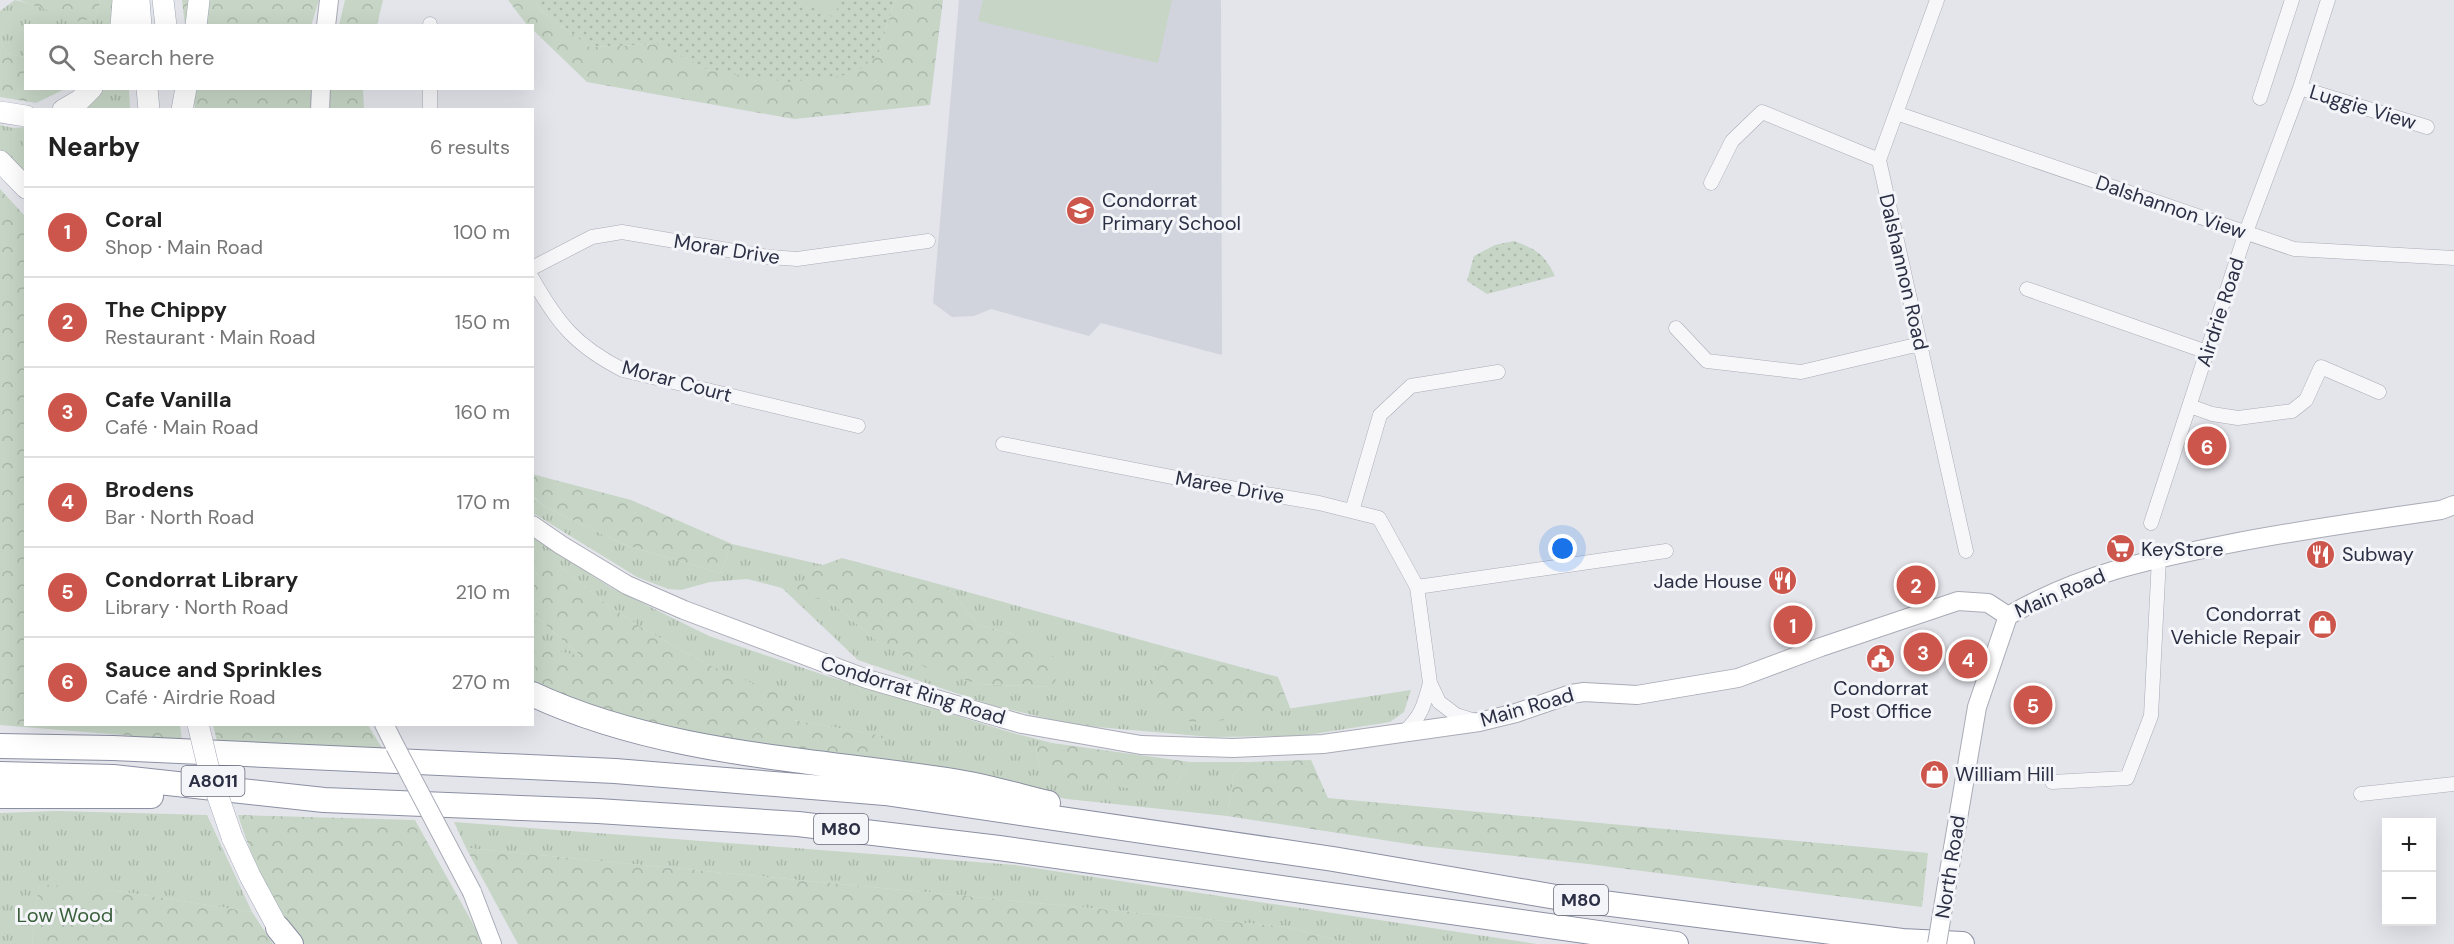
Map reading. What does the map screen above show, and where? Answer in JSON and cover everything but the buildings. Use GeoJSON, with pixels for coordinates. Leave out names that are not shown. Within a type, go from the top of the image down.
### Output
{"type":"FeatureCollection","features":[{"type":"Feature","properties":{"kind":"highway","name":"M80"},"geometry":{"type":"LineString","coordinates":[[534,695],[563,708],[644,733],[744,753],[961,782],[1202,840]]}},
{"type":"Feature","properties":{"kind":"highway"},"geometry":{"type":"LineString","coordinates":[[0,739],[113,748]]}},
{"type":"Feature","properties":{"kind":"highway","name":"M80"},"geometry":{"type":"LineString","coordinates":[[0,746],[113,748],[615,771],[873,792],[1333,859],[1556,897],[1902,941],[1962,944]]}},
{"type":"Feature","properties":{"kind":"highway","name":"M80"},"geometry":{"type":"LineString","coordinates":[[0,774],[113,777],[324,800],[598,811],[798,824],[999,848],[1676,944]]}},
{"type":"Feature","properties":{"kind":"highway"},"geometry":{"type":"LineString","coordinates":[[0,796],[104,794],[324,800]]}},
{"type":"Feature","properties":{"kind":"main road"},"geometry":{"type":"LineString","coordinates":[[121,24],[123,0]]}},
{"type":"Feature","properties":{"kind":"main road"},"geometry":{"type":"LineString","coordinates":[[139,0],[141,24]]}},
{"type":"Feature","properties":{"kind":"main road"},"geometry":{"type":"LineString","coordinates":[[163,0],[166,24]]}},
{"type":"Feature","properties":{"kind":"main road"},"geometry":{"type":"LineString","coordinates":[[196,24],[199,0]]}},
{"type":"Feature","properties":{"kind":"main road"},"geometry":{"type":"LineString","coordinates":[[66,108],[80,100],[90,90]]}},
{"type":"Feature","properties":{"kind":"main road"},"geometry":{"type":"LineString","coordinates":[[147,90],[149,108]]}},
{"type":"Feature","properties":{"kind":"main road"},"geometry":{"type":"LineString","coordinates":[[171,90],[173,108]]}},
{"type":"Feature","properties":{"kind":"main road"},"geometry":{"type":"LineString","coordinates":[[182,108],[186,90]]}},
{"type":"Feature","properties":{"kind":"main road"},"geometry":{"type":"LineString","coordinates":[[0,112],[24,116]]}},
{"type":"Feature","properties":{"kind":"main road"},"geometry":{"type":"LineString","coordinates":[[0,162],[24,186]]}},
{"type":"Feature","properties":{"kind":"main road","name":"A8011"},"geometry":{"type":"LineString","coordinates":[[198,726],[212,780],[232,837],[250,876],[286,938]]}},
{"type":"Feature","properties":{"kind":"street"},"geometry":{"type":"LineString","coordinates":[[326,24],[329,0]]}},
{"type":"Feature","properties":{"kind":"street"},"geometry":{"type":"LineString","coordinates":[[1711,183],[1732,141],[1762,112],[1879,160],[1937,0]]}},
{"type":"Feature","properties":{"kind":"street"},"geometry":{"type":"LineString","coordinates":[[2260,98],[2292,0]]}},
{"type":"Feature","properties":{"kind":"street","name":"Airdrie Road"},"geometry":{"type":"LineString","coordinates":[[2151,523],[2246,232],[2300,88],[2328,0]]}},
{"type":"Feature","properties":{"kind":"street","name":"Luggie View"},"geometry":{"type":"LineString","coordinates":[[2300,88],[2427,127]]}},
{"type":"Feature","properties":{"kind":"street"},"geometry":{"type":"LineString","coordinates":[[320,108],[321,90]]}},
{"type":"Feature","properties":{"kind":"street"},"geometry":{"type":"LineString","coordinates":[[430,90],[430,108]]}},
{"type":"Feature","properties":{"kind":"street","name":"Dalshannon View"},"geometry":{"type":"LineString","coordinates":[[1896,113],[2294,249],[2454,258]]}},
{"type":"Feature","properties":{"kind":"street","name":"Dalshannon Road"},"geometry":{"type":"LineString","coordinates":[[1879,160],[1966,550]]}},
{"type":"Feature","properties":{"kind":"street","name":"Morar Drive"},"geometry":{"type":"LineString","coordinates":[[534,267],[592,237],[622,232],[769,257],[797,259],[928,241]]}},
{"type":"Feature","properties":{"kind":"street","name":"Morar Court"},"geometry":{"type":"LineString","coordinates":[[534,281],[550,309],[571,336],[597,356],[623,370],[858,426]]}},
{"type":"Feature","properties":{"kind":"street"},"geometry":{"type":"LineString","coordinates":[[2027,290],[2208,352]]}},
{"type":"Feature","properties":{"kind":"street"},"geometry":{"type":"LineString","coordinates":[[1676,328],[1707,361],[1801,372],[1920,344]]}},
{"type":"Feature","properties":{"kind":"street"},"geometry":{"type":"LineString","coordinates":[[2190,406],[2212,414],[2238,418],[2292,411],[2306,399],[2321,367],[2379,392]]}},
{"type":"Feature","properties":{"kind":"street"},"geometry":{"type":"LineString","coordinates":[[1352,511],[1380,415],[1411,386],[1498,372]]}},
{"type":"Feature","properties":{"kind":"street","name":"Maree Drive"},"geometry":{"type":"LineString","coordinates":[[1003,444],[1319,503],[1379,518],[1417,587],[1430,683],[1439,702],[1456,716],[1479,722]]}},
{"type":"Feature","properties":{"kind":"street","name":"Main Road"},"geometry":{"type":"LineString","coordinates":[[1323,744],[1479,722],[1516,713],[1571,694],[1584,692],[1637,695],[1738,678],[1821,647],[1958,601],[1988,603],[2008,616],[2032,602],[2081,580],[2158,558],[2277,535],[2441,510],[2454,505]]}},
{"type":"Feature","properties":{"kind":"street","name":"Condorrat Ring Road"},"geometry":{"type":"LineString","coordinates":[[534,526],[627,585],[684,610],[867,679],[1022,724],[1141,745],[1233,748],[1323,744]]}},
{"type":"Feature","properties":{"kind":"street"},"geometry":{"type":"LineString","coordinates":[[1417,587],[1666,551]]}},
{"type":"Feature","properties":{"kind":"street"},"geometry":{"type":"LineString","coordinates":[[2052,782],[2127,778],[2151,716],[2158,558]]}},
{"type":"Feature","properties":{"kind":"street","name":"North Road"},"geometry":{"type":"LineString","coordinates":[[1937,944],[1977,707],[2008,616]]}},
{"type":"Feature","properties":{"kind":"street"},"geometry":{"type":"LineString","coordinates":[[1403,733],[1418,720],[1430,683]]}},
{"type":"Feature","properties":{"kind":"street"},"geometry":{"type":"LineString","coordinates":[[385,726],[472,892],[492,944]]}},
{"type":"Feature","properties":{"kind":"street"},"geometry":{"type":"LineString","coordinates":[[2361,794],[2454,784]]}},
{"type":"Feature","properties":{"kind":"shaded area","name":"Condorrat Primary School"},"geometry":{"type":"Polygon","coordinates":[[[959,0],[1221,0],[1222,355],[1101,323],[1089,336],[991,309],[974,316],[952,317],[933,303],[959,0]]]}},
{"type":"Feature","properties":{"kind":"green space"},"geometry":{"type":"Polygon","coordinates":[[[15,0],[40,6],[80,22],[95,18],[101,0],[113,0],[112,24],[24,24],[24,57],[9,54],[0,42],[0,11],[15,0]]]}},
{"type":"Feature","properties":{"kind":"green space"},"geometry":{"type":"Polygon","coordinates":[[[19,0],[101,0],[95,18],[80,22],[19,0]]]}},
{"type":"Feature","properties":{"kind":"green space"},"geometry":{"type":"Polygon","coordinates":[[[182,0],[319,0],[312,24],[185,24],[182,0]]]}},
{"type":"Feature","properties":{"kind":"green space"},"geometry":{"type":"Polygon","coordinates":[[[345,0],[383,0],[377,24],[339,24],[345,0]]]}},
{"type":"Feature","properties":{"kind":"green space"},"geometry":{"type":"Polygon","coordinates":[[[508,0],[535,0],[540,10],[590,47],[658,44],[710,71],[878,55],[895,0],[943,0],[930,105],[794,119],[587,82],[534,31],[534,24],[526,24],[508,0]]]}},
{"type":"Feature","properties":{"kind":"green space"},"geometry":{"type":"Polygon","coordinates":[[[535,0],[895,0],[878,55],[853,74],[789,82],[710,71],[657,44],[590,47],[540,10],[535,0]]]}},
{"type":"Feature","properties":{"kind":"green space"},"geometry":{"type":"Polygon","coordinates":[[[794,0],[841,0],[834,17],[794,0]]]}},
{"type":"Feature","properties":{"kind":"green space"},"geometry":{"type":"Polygon","coordinates":[[[983,0],[1172,0],[1158,63],[978,21],[983,0]]]}},
{"type":"Feature","properties":{"kind":"green space"},"geometry":{"type":"Polygon","coordinates":[[[0,42],[9,54],[24,57],[24,90],[63,90],[36,103],[0,97],[0,42]]]}},
{"type":"Feature","properties":{"kind":"green space"},"geometry":{"type":"Polygon","coordinates":[[[101,90],[129,90],[130,108],[82,108],[101,90]]]}},
{"type":"Feature","properties":{"kind":"green space"},"geometry":{"type":"Polygon","coordinates":[[[192,90],[311,90],[312,108],[195,108],[192,90]]]}},
{"type":"Feature","properties":{"kind":"green space"},"geometry":{"type":"Polygon","coordinates":[[[330,90],[363,90],[364,108],[330,108],[330,90]]]}},
{"type":"Feature","properties":{"kind":"green space"},"geometry":{"type":"Polygon","coordinates":[[[0,125],[13,128],[24,127],[24,183],[0,157],[0,125]]]}},
{"type":"Feature","properties":{"kind":"green space"},"geometry":{"type":"Polygon","coordinates":[[[0,189],[24,215],[24,726],[180,726],[182,740],[0,725],[0,189]]]}},
{"type":"Feature","properties":{"kind":"green space"},"geometry":{"type":"Polygon","coordinates":[[[1514,241],[1539,253],[1555,276],[1487,294],[1467,281],[1474,256],[1495,245],[1514,241]]]}},
{"type":"Feature","properties":{"kind":"green space"},"geometry":{"type":"Polygon","coordinates":[[[534,475],[631,500],[732,544],[720,573],[625,545],[545,507],[534,497],[534,475]]]}},
{"type":"Feature","properties":{"kind":"green space"},"geometry":{"type":"Polygon","coordinates":[[[534,498],[545,507],[625,545],[720,573],[732,544],[823,565],[796,587],[827,599],[878,642],[979,684],[1051,687],[1020,636],[979,625],[946,586],[1170,648],[1147,685],[1208,721],[1411,690],[1404,712],[1390,722],[1301,736],[1211,737],[1074,725],[991,705],[858,660],[782,588],[747,579],[710,582],[681,590],[668,589],[637,577],[534,514],[534,498]]]}},
{"type":"Feature","properties":{"kind":"green space"},"geometry":{"type":"Polygon","coordinates":[[[534,538],[610,587],[709,636],[827,676],[1052,743],[1036,747],[1039,769],[1176,785],[1190,762],[1249,762],[1234,773],[1227,816],[1067,799],[889,766],[882,736],[793,720],[708,665],[642,628],[602,601],[556,563],[534,563],[534,538]]]}},
{"type":"Feature","properties":{"kind":"green space"},"geometry":{"type":"Polygon","coordinates":[[[842,558],[946,586],[979,625],[1020,636],[1048,649],[1059,665],[1060,674],[1051,687],[979,684],[929,669],[878,642],[827,599],[808,598],[795,587],[823,565],[842,558]]]}},
{"type":"Feature","properties":{"kind":"green space"},"geometry":{"type":"Polygon","coordinates":[[[534,563],[556,563],[602,601],[642,628],[708,665],[798,701],[793,720],[883,736],[889,766],[680,735],[583,705],[534,685],[534,669],[545,648],[581,656],[538,618],[534,610],[534,563]]]}},
{"type":"Feature","properties":{"kind":"green space"},"geometry":{"type":"Polygon","coordinates":[[[534,611],[538,618],[582,657],[545,649],[534,671],[534,611]]]}},
{"type":"Feature","properties":{"kind":"green space"},"geometry":{"type":"Polygon","coordinates":[[[1170,648],[1278,677],[1291,710],[1203,722],[1172,717],[1158,706],[1147,685],[1170,648]]]}},
{"type":"Feature","properties":{"kind":"green space"},"geometry":{"type":"Polygon","coordinates":[[[213,726],[369,726],[385,753],[217,741],[213,726]]]}},
{"type":"Feature","properties":{"kind":"green space"},"geometry":{"type":"Polygon","coordinates":[[[1052,743],[1190,762],[1176,785],[1127,788],[1056,776],[1039,769],[1036,746],[1052,743]]]}},
{"type":"Feature","properties":{"kind":"green space"},"geometry":{"type":"Polygon","coordinates":[[[1311,760],[1328,798],[1928,853],[1922,907],[1588,864],[1422,846],[1227,816],[1234,773],[1249,762],[1311,760]]]}},
{"type":"Feature","properties":{"kind":"green space"},"geometry":{"type":"Polygon","coordinates":[[[57,811],[207,815],[252,912],[124,892],[39,885],[32,944],[0,944],[0,813],[57,811]]]}},
{"type":"Feature","properties":{"kind":"green space"},"geometry":{"type":"Polygon","coordinates":[[[238,815],[415,820],[477,931],[481,944],[304,944],[283,915],[265,882],[238,815]]]}},
{"type":"Feature","properties":{"kind":"green space"},"geometry":{"type":"Polygon","coordinates":[[[454,822],[1015,865],[1537,944],[1351,944],[1287,927],[466,848],[454,822]]]}},
{"type":"Feature","properties":{"kind":"green space"},"geometry":{"type":"Polygon","coordinates":[[[466,848],[1287,927],[1351,944],[518,944],[466,848]]]}},
{"type":"Feature","properties":{"kind":"green space","name":"Low Wood"},"geometry":{"type":"Polygon","coordinates":[[[39,884],[124,892],[252,912],[273,944],[32,944],[39,884]]]}},
{"type":"Feature","properties":{"kind":"place","name":"Condorrat Primary School"},"geometry":{"type":"Point","coordinates":[1081,211]}},
{"type":"Feature","properties":{"kind":"place","name":"Sauce and Sprinkles"},"geometry":{"type":"Point","coordinates":[2207,446]}},
{"type":"Feature","properties":{"kind":"place","name":"KeyStore"},"geometry":{"type":"Point","coordinates":[2120,549]}},
{"type":"Feature","properties":{"kind":"place","name":"Subway"},"geometry":{"type":"Point","coordinates":[2321,554]}},
{"type":"Feature","properties":{"kind":"place","name":"Jade House"},"geometry":{"type":"Point","coordinates":[1783,581]}},
{"type":"Feature","properties":{"kind":"place","name":"The Chippy"},"geometry":{"type":"Point","coordinates":[1916,585]}},
{"type":"Feature","properties":{"kind":"place","name":"Coral"},"geometry":{"type":"Point","coordinates":[1793,625]}},
{"type":"Feature","properties":{"kind":"place","name":"Condorrat Vehicle Repair"},"geometry":{"type":"Point","coordinates":[2322,625]}},
{"type":"Feature","properties":{"kind":"place","name":"Cafe Vanilla"},"geometry":{"type":"Point","coordinates":[1923,652]}},
{"type":"Feature","properties":{"kind":"place","name":"Condorrat Post Office"},"geometry":{"type":"Point","coordinates":[1881,658]}},
{"type":"Feature","properties":{"kind":"place","name":"Brodens"},"geometry":{"type":"Point","coordinates":[1968,659]}},
{"type":"Feature","properties":{"kind":"place","name":"Condorrat Library"},"geometry":{"type":"Point","coordinates":[2033,705]}},
{"type":"Feature","properties":{"kind":"place","name":"William Hill"},"geometry":{"type":"Point","coordinates":[1934,774]}}]}
